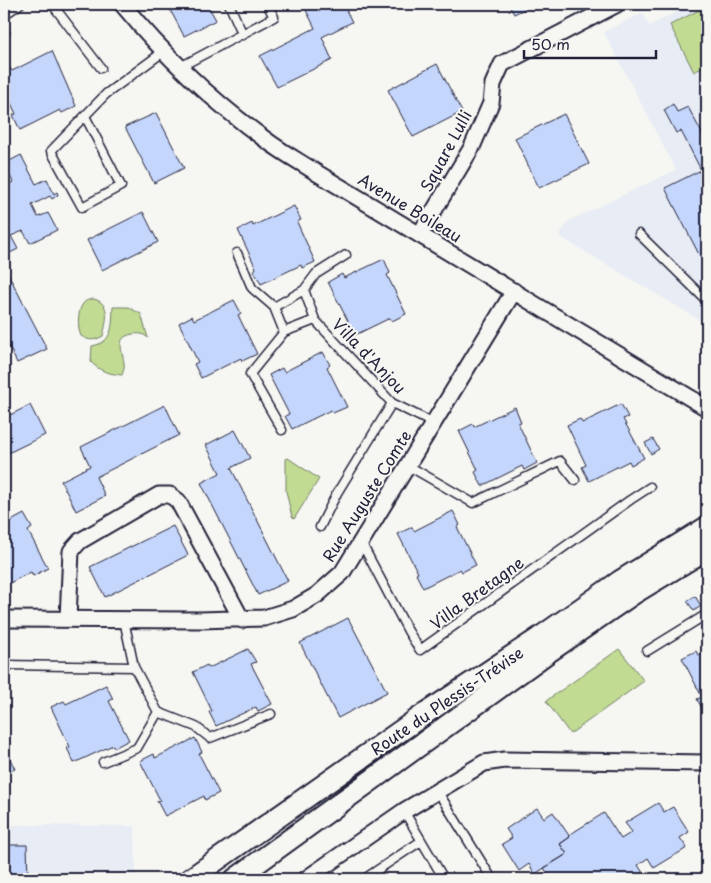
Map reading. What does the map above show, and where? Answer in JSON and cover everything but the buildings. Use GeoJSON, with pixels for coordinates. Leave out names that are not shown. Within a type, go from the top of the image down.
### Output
{"type":"FeatureCollection","features":[{"type":"Feature","properties":{"kind":"main road","name":"Route du Plessis-Trévise"},"geometry":{"type":"LineString","coordinates":[[190,879],[426,713],[539,638],[620,581],[707,526]]}},
{"type":"Feature","properties":{"kind":"main road","name":"Route du Plessis-Trévise"},"geometry":{"type":"LineString","coordinates":[[235,879],[558,646],[633,594],[707,549]]}},
{"type":"Feature","properties":{"kind":"street","name":"Avenue Boileau"},"geometry":{"type":"LineString","coordinates":[[122,4],[163,52],[204,90],[266,140],[317,173],[707,408]]}},
{"type":"Feature","properties":{"kind":"street","name":"Square Lulli"},"geometry":{"type":"LineString","coordinates":[[420,234],[472,147],[491,103],[493,84],[502,64],[617,4]]}},
{"type":"Feature","properties":{"kind":"street","name":"Rue Auguste Comte"},"geometry":{"type":"LineString","coordinates":[[4,619],[242,620],[264,618],[293,609],[317,596],[342,573],[514,292]]}},
{"type":"Feature","properties":{"kind":"street"},"geometry":{"type":"LineString","coordinates":[[68,619],[71,551],[80,541],[159,495],[170,495],[178,501],[242,620]]}},
{"type":"Feature","properties":{"kind":"street"},"geometry":{"type":"LineString","coordinates":[[306,879],[404,811],[484,763],[505,760],[707,763]]}},
{"type":"Feature","properties":{"kind":"lane"},"geometry":{"type":"LineString","coordinates":[[4,15],[20,4]]}},
{"type":"Feature","properties":{"kind":"lane"},"geometry":{"type":"LineString","coordinates":[[52,4],[101,68]]}},
{"type":"Feature","properties":{"kind":"lane"},"geometry":{"type":"LineString","coordinates":[[229,4],[243,35]]}},
{"type":"Feature","properties":{"kind":"lane"},"geometry":{"type":"LineString","coordinates":[[180,67],[274,18],[267,4]]}},
{"type":"Feature","properties":{"kind":"lane"},"geometry":{"type":"LineString","coordinates":[[4,29],[4,35]]}},
{"type":"Feature","properties":{"kind":"lane"},"geometry":{"type":"LineString","coordinates":[[84,116],[122,186],[82,208],[51,151],[84,116],[106,94],[163,52]]}},
{"type":"Feature","properties":{"kind":"lane"},"geometry":{"type":"LineString","coordinates":[[638,234],[707,301]]}},
{"type":"Feature","properties":{"kind":"lane"},"geometry":{"type":"LineString","coordinates":[[237,253],[252,288],[274,307],[284,332]]}},
{"type":"Feature","properties":{"kind":"lane"},"geometry":{"type":"LineString","coordinates":[[274,307],[304,290],[316,274],[346,255]]}},
{"type":"Feature","properties":{"kind":"lane","name":"Villa d'Anjou"},"geometry":{"type":"LineString","coordinates":[[304,290],[315,320],[392,403],[433,423]]}},
{"type":"Feature","properties":{"kind":"lane","name":"Villa d'Anjou"},"geometry":{"type":"LineString","coordinates":[[282,430],[250,374],[284,332],[315,320]]}},
{"type":"Feature","properties":{"kind":"lane"},"geometry":{"type":"LineString","coordinates":[[320,527],[338,493],[392,403]]}},
{"type":"Feature","properties":{"kind":"lane"},"geometry":{"type":"LineString","coordinates":[[407,465],[473,503],[560,461],[575,480]]}},
{"type":"Feature","properties":{"kind":"lane","name":"Villa Bretagne"},"geometry":{"type":"LineString","coordinates":[[360,542],[420,650],[650,487]]}},
{"type":"Feature","properties":{"kind":"lane"},"geometry":{"type":"LineString","coordinates":[[647,651],[707,614]]}},
{"type":"Feature","properties":{"kind":"lane"},"geometry":{"type":"LineString","coordinates":[[124,620],[134,667],[158,712],[196,727],[210,738],[271,714]]}},
{"type":"Feature","properties":{"kind":"lane"},"geometry":{"type":"LineString","coordinates":[[4,665],[134,667]]}},
{"type":"Feature","properties":{"kind":"lane"},"geometry":{"type":"LineString","coordinates":[[103,762],[137,748],[158,712]]}},
{"type":"Feature","properties":{"kind":"lane"},"geometry":{"type":"LineString","coordinates":[[438,792],[492,879]]}},
{"type":"Feature","properties":{"kind":"lane"},"geometry":{"type":"LineString","coordinates":[[404,811],[444,879]]}},
{"type":"Feature","properties":{"kind":"lane"},"geometry":{"type":"LineString","coordinates":[[364,879],[421,841]]}},
{"type":"Feature","properties":{"kind":"shaded area"},"geometry":{"type":"Polygon","coordinates":[[[692,4],[707,4],[707,324],[559,236],[569,221],[676,170],[604,32],[643,13],[649,26],[692,4]]]}},
{"type":"Feature","properties":{"kind":"shaded area"},"geometry":{"type":"Polygon","coordinates":[[[4,825],[135,826],[136,879],[4,879],[4,825]]]}},
{"type":"Feature","properties":{"kind":"green space"},"geometry":{"type":"Polygon","coordinates":[[[707,6],[707,65],[694,72],[670,25],[707,6]]]}},
{"type":"Feature","properties":{"kind":"green space"},"geometry":{"type":"Polygon","coordinates":[[[94,299],[100,301],[106,309],[106,319],[103,336],[92,340],[81,336],[79,312],[83,304],[94,299]]]}},
{"type":"Feature","properties":{"kind":"green space"},"geometry":{"type":"Polygon","coordinates":[[[113,307],[128,307],[141,314],[148,338],[143,335],[133,334],[123,338],[121,345],[124,369],[122,375],[105,372],[91,362],[92,346],[104,341],[110,332],[113,307]]]}},
{"type":"Feature","properties":{"kind":"green space"},"geometry":{"type":"Polygon","coordinates":[[[288,458],[319,479],[294,519],[286,491],[286,459],[288,458]]]}},
{"type":"Feature","properties":{"kind":"green space"},"geometry":{"type":"Polygon","coordinates":[[[619,649],[644,681],[570,734],[546,701],[619,649]]]}}]}
